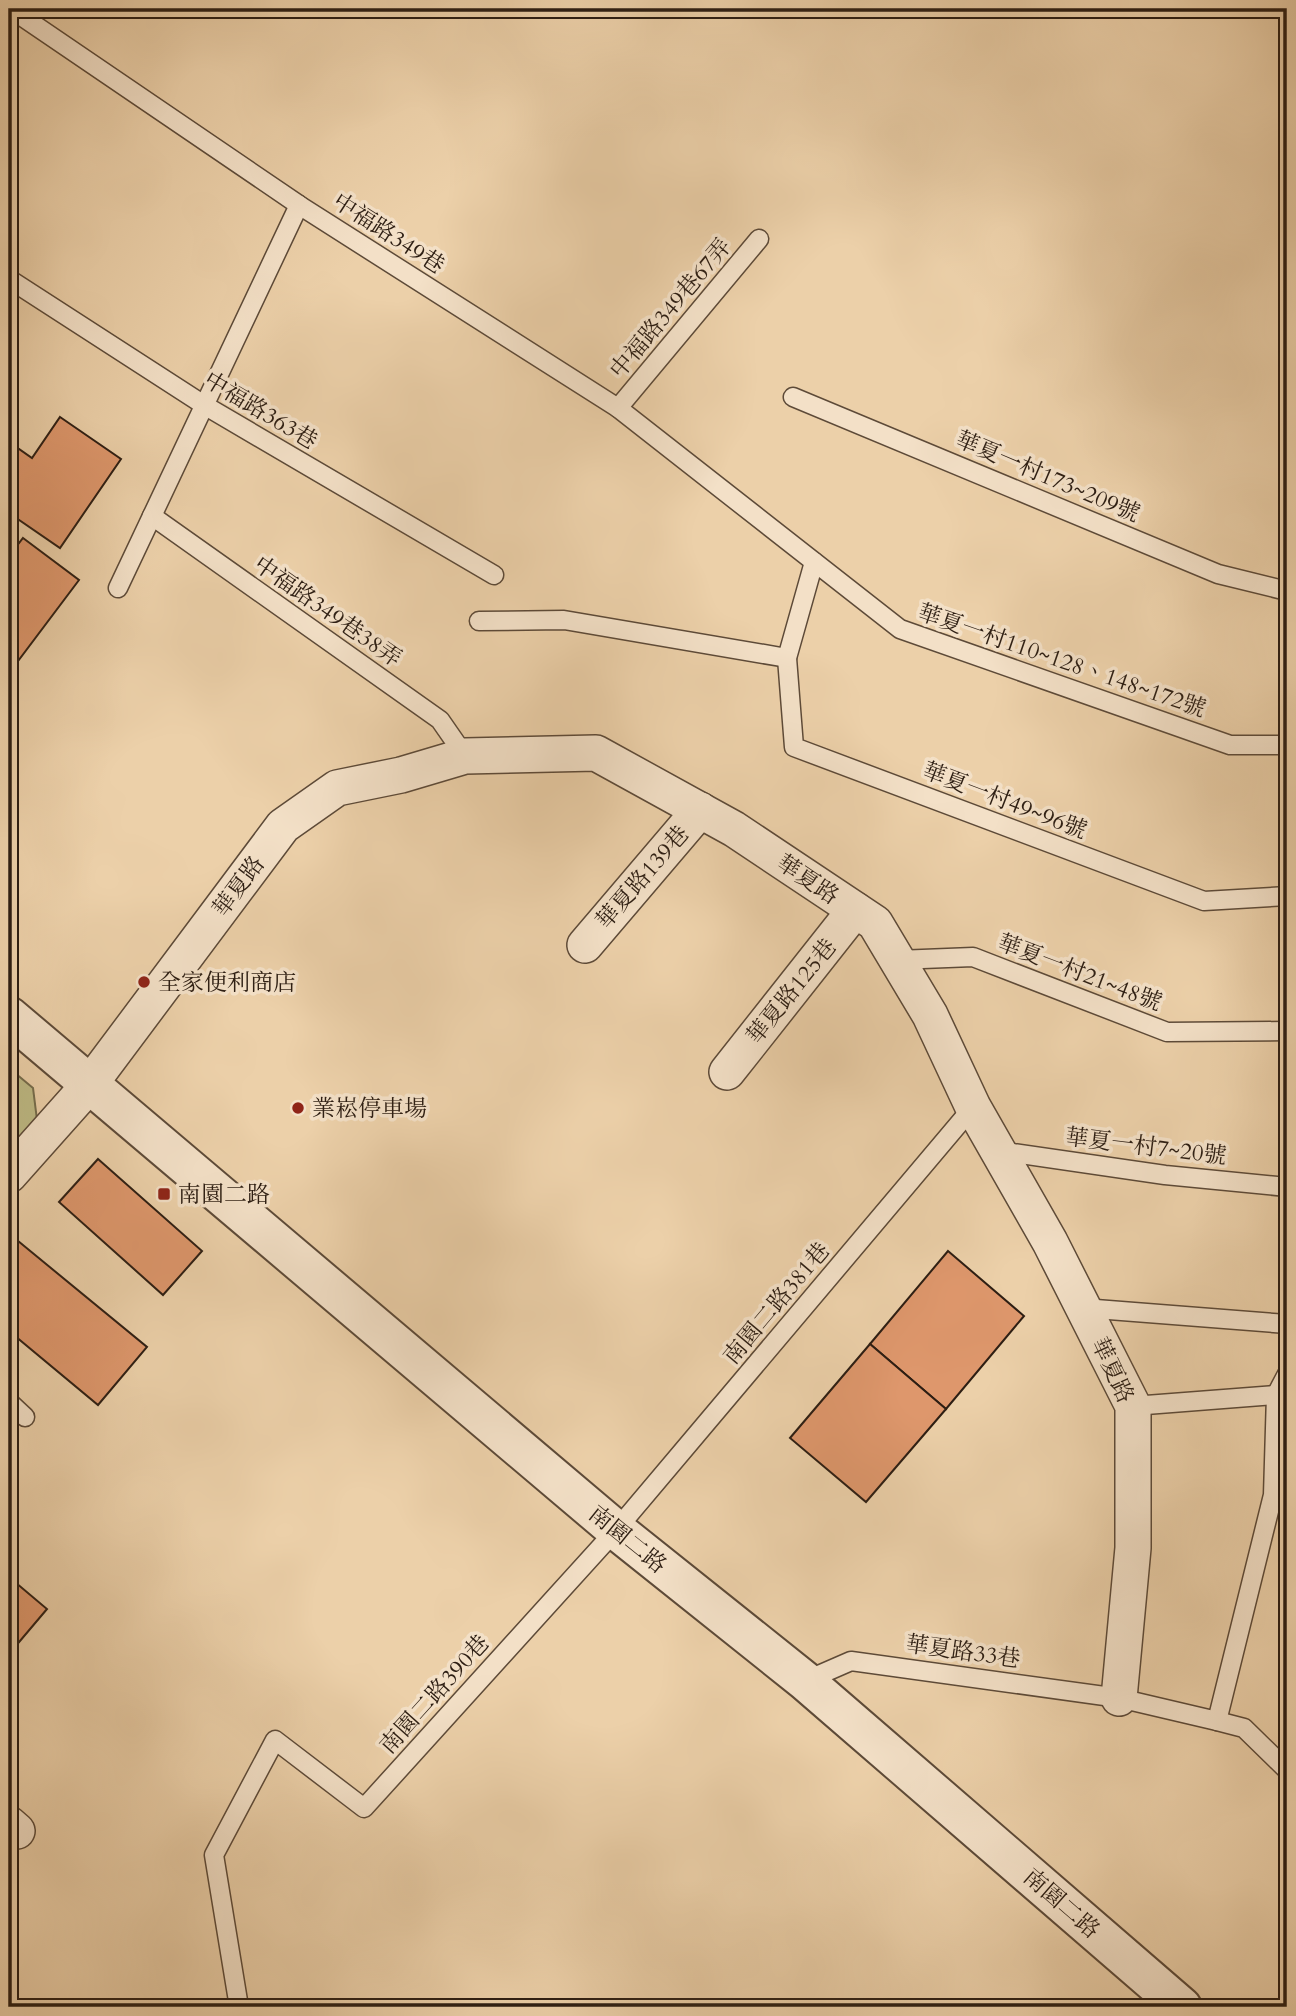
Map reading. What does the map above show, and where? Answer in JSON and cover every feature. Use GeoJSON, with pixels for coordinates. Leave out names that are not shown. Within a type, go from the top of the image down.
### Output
{"type":"FeatureCollection","features":[{"type":"Feature","properties":{"kind":"street","name":"華夏路"},"geometry":{"type":"LineString","coordinates":[[9,1175],[90,1083],[283,826],[337,788],[401,775],[465,756],[596,752],[734,829],[875,923],[930,1015],[973,1107],[1050,1242],[1133,1406],[1133,1548],[1119,1698]]}},
{"type":"Feature","properties":{"kind":"street","name":"華夏路139巷"},"geometry":{"type":"LineString","coordinates":[[585,945],[700,810]]}},
{"type":"Feature","properties":{"kind":"street","name":"華夏路125巷"},"geometry":{"type":"LineString","coordinates":[[727,1072],[855,911]]}},
{"type":"Feature","properties":{"kind":"street","name":"南園二路"},"geometry":{"type":"LineString","coordinates":[[9,1016],[616,1530],[805,1681],[1182,2007]]}},
{"type":"Feature","properties":{"kind":"lane","name":"中福路349巷"},"geometry":{"type":"LineString","coordinates":[[11,9],[299,205],[618,408],[737,501]]}},
{"type":"Feature","properties":{"kind":"lane"},"geometry":{"type":"LineString","coordinates":[[118,588],[299,205]]}},
{"type":"Feature","properties":{"kind":"lane","name":"中福路349巷67弄"},"geometry":{"type":"LineString","coordinates":[[618,408],[759,239]]}},
{"type":"Feature","properties":{"kind":"lane","name":"中福路363巷"},"geometry":{"type":"LineString","coordinates":[[9,279],[204,405],[494,575]]}},
{"type":"Feature","properties":{"kind":"lane","name":"華夏一村173~209號"},"geometry":{"type":"LineString","coordinates":[[793,397],[1218,574],[1287,591]]}},
{"type":"Feature","properties":{"kind":"lane","name":"華夏一村110~128、148~172號"},"geometry":{"type":"LineString","coordinates":[[737,501],[900,629],[1230,746],[1287,745]]}},
{"type":"Feature","properties":{"kind":"lane","name":"中福路349巷38弄"},"geometry":{"type":"LineString","coordinates":[[152,516],[440,720],[465,756]]}},
{"type":"Feature","properties":{"kind":"lane"},"geometry":{"type":"LineString","coordinates":[[479,621],[564,620],[787,658],[814,562]]}},
{"type":"Feature","properties":{"kind":"lane","name":"華夏一村49~96號"},"geometry":{"type":"LineString","coordinates":[[787,658],[794,747],[1204,901],[1287,896]]}},
{"type":"Feature","properties":{"kind":"lane","name":"華夏一村21~48號"},"geometry":{"type":"LineString","coordinates":[[897,960],[972,957],[1167,1032],[1287,1031]]}},
{"type":"Feature","properties":{"kind":"lane","name":"南園二路381巷"},"geometry":{"type":"LineString","coordinates":[[616,1530],[973,1107]]}},
{"type":"Feature","properties":{"kind":"lane","name":"華夏一村7~20號"},"geometry":{"type":"LineString","coordinates":[[998,1151],[1165,1175],[1287,1187]]}},
{"type":"Feature","properties":{"kind":"lane"},"geometry":{"type":"LineString","coordinates":[[1083,1308],[1287,1324]]}},
{"type":"Feature","properties":{"kind":"lane"},"geometry":{"type":"LineString","coordinates":[[1216,1721],[1280,1496],[1276,1395],[1287,1374]]}},
{"type":"Feature","properties":{"kind":"lane"},"geometry":{"type":"LineString","coordinates":[[1133,1406],[1276,1395]]}},
{"type":"Feature","properties":{"kind":"lane"},"geometry":{"type":"LineString","coordinates":[[9,1402],[25,1417]]}},
{"type":"Feature","properties":{"kind":"lane","name":"南園二路390巷"},"geometry":{"type":"LineString","coordinates":[[239,2007],[214,1855],[275,1740],[363,1808],[616,1530]]}},
{"type":"Feature","properties":{"kind":"lane","name":"華夏路33巷"},"geometry":{"type":"LineString","coordinates":[[805,1681],[851,1661],[1119,1698]]}},
{"type":"Feature","properties":{"kind":"lane"},"geometry":{"type":"LineString","coordinates":[[1119,1698],[1244,1728],[1287,1770]]}},
{"type":"Feature","properties":{"kind":"shaded area"},"geometry":{"type":"Polygon","coordinates":[[[9,1068],[33,1088],[37,1120],[9,1153],[9,1068]]]}},
{"type":"Feature","properties":{"kind":"building"},"geometry":{"type":"Polygon","coordinates":[[[60,417],[121,459],[60,548],[9,513],[9,442],[32,458],[60,417]]]}},
{"type":"Feature","properties":{"kind":"building"},"geometry":{"type":"Polygon","coordinates":[[[23,538],[79,580],[9,673],[9,556],[23,538]]]}},
{"type":"Feature","properties":{"kind":"building"},"geometry":{"type":"Polygon","coordinates":[[[98,1159],[202,1251],[163,1295],[59,1202],[98,1159]]]}},
{"type":"Feature","properties":{"kind":"building"},"geometry":{"type":"Polygon","coordinates":[[[12,1236],[147,1347],[98,1405],[9,1331],[9,1239],[12,1236]]]}},
{"type":"Feature","properties":{"kind":"building"},"geometry":{"type":"Polygon","coordinates":[[[948,1251],[1024,1316],[946,1409],[870,1344],[948,1251]]]}},
{"type":"Feature","properties":{"kind":"building"},"geometry":{"type":"Polygon","coordinates":[[[870,1344],[946,1409],[866,1502],[790,1438],[870,1344]]]}},
{"type":"Feature","properties":{"kind":"building"},"geometry":{"type":"Polygon","coordinates":[[[9,1577],[47,1609],[9,1654],[9,1577]]]}},
{"type":"Feature","properties":{"kind":"place","name":"全家便利商店"},"geometry":{"type":"Point","coordinates":[144,982]}},
{"type":"Feature","properties":{"kind":"place","name":"業崧停車場"},"geometry":{"type":"Point","coordinates":[298,1108]}},
{"type":"Feature","properties":{"kind":"place","name":"南園二路"},"geometry":{"type":"Point","coordinates":[164,1194]}}]}
